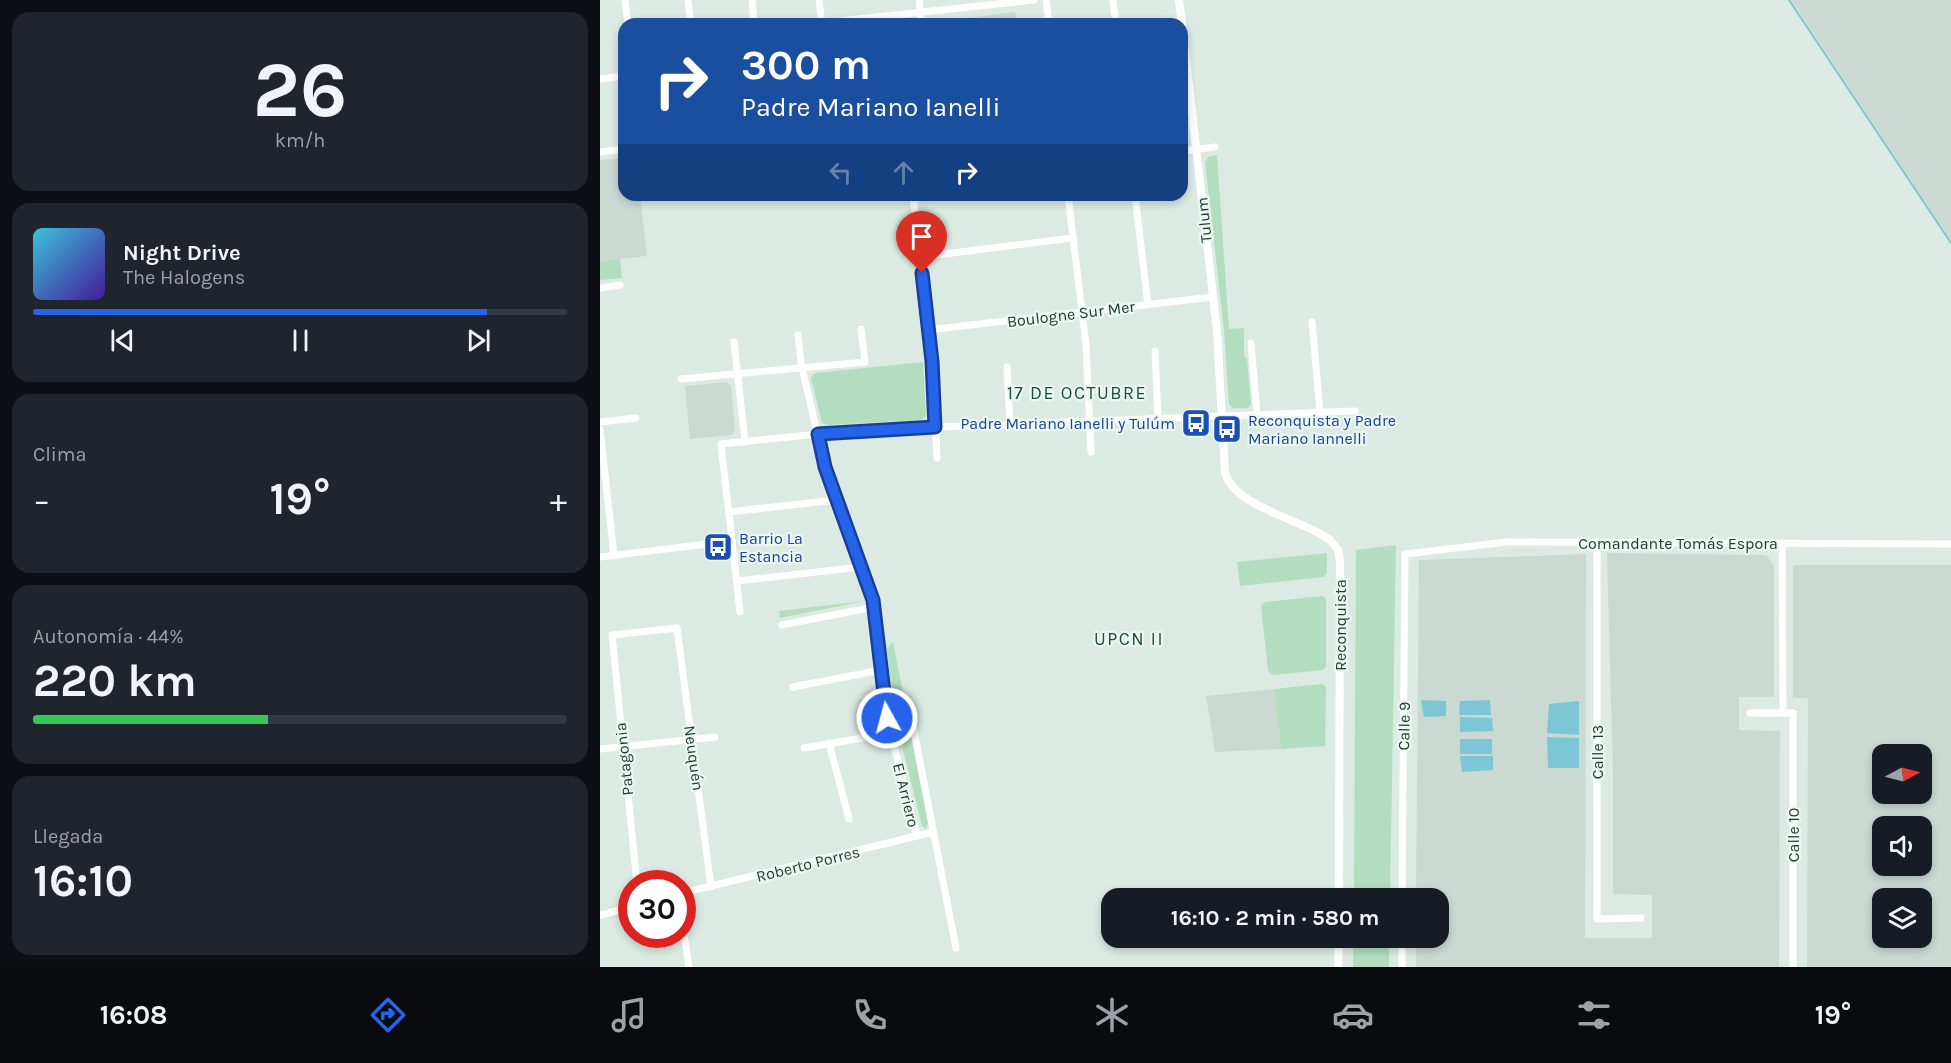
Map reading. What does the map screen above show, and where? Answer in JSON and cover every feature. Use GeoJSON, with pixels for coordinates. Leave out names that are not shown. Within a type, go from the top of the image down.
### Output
{"type":"FeatureCollection","features":[{"type":"Feature","properties":{"kind":"street"},"geometry":{"type":"LineString","coordinates":[[625,0],[627,18]]}},
{"type":"Feature","properties":{"kind":"street"},"geometry":{"type":"LineString","coordinates":[[688,0],[690,18]]}},
{"type":"Feature","properties":{"kind":"street"},"geometry":{"type":"LineString","coordinates":[[752,0],[754,18]]}},
{"type":"Feature","properties":{"kind":"street"},"geometry":{"type":"LineString","coordinates":[[819,0],[821,18]]}},
{"type":"Feature","properties":{"kind":"street"},"geometry":{"type":"LineString","coordinates":[[919,0],[920,18]]}},
{"type":"Feature","properties":{"kind":"street"},"geometry":{"type":"LineString","coordinates":[[866,18],[1034,0]]}},
{"type":"Feature","properties":{"kind":"street"},"geometry":{"type":"LineString","coordinates":[[1046,0],[1048,18]]}},
{"type":"Feature","properties":{"kind":"street"},"geometry":{"type":"LineString","coordinates":[[1113,0],[1115,18]]}},
{"type":"Feature","properties":{"kind":"street","name":"Tulum"},"geometry":{"type":"LineString","coordinates":[[1179,0],[1181,18]]}},
{"type":"Feature","properties":{"kind":"street"},"geometry":{"type":"LineString","coordinates":[[600,79],[618,77]]}},
{"type":"Feature","properties":{"kind":"street","name":"Tulum"},"geometry":{"type":"LineString","coordinates":[[1188,78],[1213,297],[1221,416]]}},
{"type":"Feature","properties":{"kind":"street"},"geometry":{"type":"LineString","coordinates":[[1188,150],[1215,147]]}},
{"type":"Feature","properties":{"kind":"street"},"geometry":{"type":"LineString","coordinates":[[600,152],[618,150]]}},
{"type":"Feature","properties":{"kind":"street"},"geometry":{"type":"LineString","coordinates":[[914,201],[928,330],[937,458]]}},
{"type":"Feature","properties":{"kind":"street"},"geometry":{"type":"LineString","coordinates":[[1069,201],[1082,312],[1091,452]]}},
{"type":"Feature","properties":{"kind":"street"},"geometry":{"type":"LineString","coordinates":[[1136,201],[1148,305]]}},
{"type":"Feature","properties":{"kind":"street"},"geometry":{"type":"LineString","coordinates":[[920,257],[1073,238]]}},
{"type":"Feature","properties":{"kind":"street"},"geometry":{"type":"LineString","coordinates":[[600,288],[620,285]]}},
{"type":"Feature","properties":{"kind":"street","name":"Boulogne Sur Mer"},"geometry":{"type":"LineString","coordinates":[[928,330],[1213,297]]}},
{"type":"Feature","properties":{"kind":"street"},"geometry":{"type":"LineString","coordinates":[[1312,322],[1320,412]]}},
{"type":"Feature","properties":{"kind":"street"},"geometry":{"type":"LineString","coordinates":[[681,379],[865,362],[861,329]]}},
{"type":"Feature","properties":{"kind":"street","name":"El Arriero"},"geometry":{"type":"LineString","coordinates":[[798,335],[802,368],[818,434],[837,500],[874,607],[891,733],[917,836]]}},
{"type":"Feature","properties":{"kind":"street"},"geometry":{"type":"LineString","coordinates":[[734,342],[745,442]]}},
{"type":"Feature","properties":{"kind":"street"},"geometry":{"type":"LineString","coordinates":[[1251,343],[1257,415]]}},
{"type":"Feature","properties":{"kind":"street"},"geometry":{"type":"LineString","coordinates":[[1155,351],[1158,418]]}},
{"type":"Feature","properties":{"kind":"street"},"geometry":{"type":"LineString","coordinates":[[1007,367],[1010,424]]}},
{"type":"Feature","properties":{"kind":"street"},"geometry":{"type":"LineString","coordinates":[[740,612],[721,444],[818,434],[935,427],[1354,411]]}},
{"type":"Feature","properties":{"kind":"street","name":"Reconquista"},"geometry":{"type":"LineString","coordinates":[[1221,416],[1225,473],[1232,486],[1259,505],[1325,536],[1339,554],[1339,888]]}},
{"type":"Feature","properties":{"kind":"street"},"geometry":{"type":"LineString","coordinates":[[600,422],[636,418]]}},
{"type":"Feature","properties":{"kind":"street"},"geometry":{"type":"LineString","coordinates":[[600,429],[603,488],[614,556]]}},
{"type":"Feature","properties":{"kind":"street"},"geometry":{"type":"LineString","coordinates":[[729,512],[837,500]]}},
{"type":"Feature","properties":{"kind":"street"},"geometry":{"type":"LineString","coordinates":[[600,557],[732,541]]}},
{"type":"Feature","properties":{"kind":"street","name":"Calle 13"},"geometry":{"type":"LineString","coordinates":[[1597,542],[1597,919],[1641,918]]}},
{"type":"Feature","properties":{"kind":"street","name":"Comandante Tomás Espora"},"geometry":{"type":"LineString","coordinates":[[1405,554],[1507,543],[1951,544]]}},
{"type":"Feature","properties":{"kind":"street","name":"Calle 10"},"geometry":{"type":"LineString","coordinates":[[1782,543],[1783,713],[1793,713],[1793,967]]}},
{"type":"Feature","properties":{"kind":"street","name":"Calle 9"},"geometry":{"type":"LineString","coordinates":[[1402,888],[1405,554]]}},
{"type":"Feature","properties":{"kind":"street"},"geometry":{"type":"LineString","coordinates":[[737,581],[861,567]]}},
{"type":"Feature","properties":{"kind":"street"},"geometry":{"type":"LineString","coordinates":[[782,625],[874,607]]}},
{"type":"Feature","properties":{"kind":"street","name":"Neuquén"},"geometry":{"type":"LineString","coordinates":[[612,635],[677,628],[711,887]]}},
{"type":"Feature","properties":{"kind":"street","name":"Patagonia"},"geometry":{"type":"LineString","coordinates":[[612,635],[636,870]]}},
{"type":"Feature","properties":{"kind":"street"},"geometry":{"type":"LineString","coordinates":[[793,687],[881,670]]}},
{"type":"Feature","properties":{"kind":"street"},"geometry":{"type":"LineString","coordinates":[[1750,713],[1783,713]]}},
{"type":"Feature","properties":{"kind":"street"},"geometry":{"type":"LineString","coordinates":[[913,726],[956,948]]}},
{"type":"Feature","properties":{"kind":"street"},"geometry":{"type":"LineString","coordinates":[[804,748],[891,733]]}},
{"type":"Feature","properties":{"kind":"street"},"geometry":{"type":"LineString","coordinates":[[600,749],[715,737]]}},
{"type":"Feature","properties":{"kind":"street"},"geometry":{"type":"LineString","coordinates":[[829,743],[849,819]]}},
{"type":"Feature","properties":{"kind":"street","name":"Roberto Porres"},"geometry":{"type":"LineString","coordinates":[[696,890],[933,832]]}},
{"type":"Feature","properties":{"kind":"street"},"geometry":{"type":"LineString","coordinates":[[600,915],[618,910]]}},
{"type":"Feature","properties":{"kind":"street"},"geometry":{"type":"LineString","coordinates":[[686,948],[689,967]]}},
{"type":"Feature","properties":{"kind":"street"},"geometry":{"type":"LineString","coordinates":[[1338,967],[1339,948]]}},
{"type":"Feature","properties":{"kind":"street"},"geometry":{"type":"LineString","coordinates":[[1402,948],[1402,967]]}},
{"type":"Feature","properties":{"kind":"shaded area"},"geometry":{"type":"Polygon","coordinates":[[[1791,0],[1951,0],[1951,241],[1791,0]]]}},
{"type":"Feature","properties":{"kind":"shaded area"},"geometry":{"type":"Polygon","coordinates":[[[1015,12],[1016,18],[967,18],[1015,12]]]}},
{"type":"Feature","properties":{"kind":"shaded area"},"geometry":{"type":"Polygon","coordinates":[[[618,158],[618,201],[641,201],[647,256],[600,261],[600,160],[618,158]]]}},
{"type":"Feature","properties":{"kind":"shaded area"},"geometry":{"type":"Polygon","coordinates":[[[726,382],[731,386],[735,430],[732,435],[690,439],[685,386],[726,382]]]}},
{"type":"Feature","properties":{"kind":"shaded area"},"geometry":{"type":"Polygon","coordinates":[[[1607,553],[1766,555],[1774,565],[1774,697],[1739,697],[1739,730],[1780,731],[1779,967],[1416,967],[1416,948],[1449,948],[1449,888],[1416,888],[1419,560],[1586,554],[1585,938],[1652,938],[1652,895],[1613,894],[1613,776],[1607,553]]]}},
{"type":"Feature","properties":{"kind":"shaded area"},"geometry":{"type":"Polygon","coordinates":[[[1793,565],[1951,565],[1951,967],[1807,967],[1808,698],[1793,698],[1793,565]]]}},
{"type":"Feature","properties":{"kind":"shaded area"},"geometry":{"type":"Polygon","coordinates":[[[1274,689],[1281,749],[1215,752],[1206,696],[1274,689]]]}},
{"type":"Feature","properties":{"kind":"green space"},"geometry":{"type":"Polygon","coordinates":[[[1217,155],[1229,329],[1244,328],[1244,356],[1247,359],[1251,404],[1248,408],[1233,408],[1229,404],[1224,330],[1205,162],[1208,157],[1217,155]]]}},
{"type":"Feature","properties":{"kind":"green space"},"geometry":{"type":"Polygon","coordinates":[[[620,259],[622,278],[600,280],[600,261],[620,259]]]}},
{"type":"Feature","properties":{"kind":"green space"},"geometry":{"type":"Polygon","coordinates":[[[923,362],[926,416],[921,420],[827,425],[822,423],[811,378],[815,373],[923,362]]]}},
{"type":"Feature","properties":{"kind":"green space"},"geometry":{"type":"Polygon","coordinates":[[[1396,545],[1390,888],[1354,888],[1356,550],[1396,545]]]}},
{"type":"Feature","properties":{"kind":"green space"},"geometry":{"type":"Polygon","coordinates":[[[1327,553],[1327,573],[1323,577],[1240,586],[1237,562],[1327,553]]]}},
{"type":"Feature","properties":{"kind":"green space"},"geometry":{"type":"Polygon","coordinates":[[[1323,596],[1326,599],[1326,666],[1323,670],[1273,675],[1268,671],[1261,606],[1265,602],[1323,596]]]}},
{"type":"Feature","properties":{"kind":"green space"},"geometry":{"type":"Polygon","coordinates":[[[865,601],[780,618],[779,611],[865,601]]]}},
{"type":"Feature","properties":{"kind":"green space"},"geometry":{"type":"Polygon","coordinates":[[[893,641],[907,714],[895,716],[887,649],[893,641]]]}},
{"type":"Feature","properties":{"kind":"green space"},"geometry":{"type":"Polygon","coordinates":[[[1322,684],[1326,687],[1325,746],[1281,749],[1274,689],[1322,684]]]}},
{"type":"Feature","properties":{"kind":"green space"},"geometry":{"type":"Polygon","coordinates":[[[908,720],[928,823],[926,829],[922,826],[896,722],[908,720]]]}},
{"type":"Feature","properties":{"kind":"green space"},"geometry":{"type":"Polygon","coordinates":[[[1353,948],[1389,948],[1389,967],[1353,967],[1353,948]]]}},
{"type":"Feature","properties":{"kind":"water"},"geometry":{"type":"Polygon","coordinates":[[[1421,700],[1446,701],[1446,716],[1424,717],[1421,700]]]}},
{"type":"Feature","properties":{"kind":"water"},"geometry":{"type":"Polygon","coordinates":[[[1490,700],[1491,715],[1459,715],[1460,701],[1490,700]]]}},
{"type":"Feature","properties":{"kind":"water"},"geometry":{"type":"Polygon","coordinates":[[[1579,701],[1579,735],[1547,733],[1549,704],[1579,701]]]}},
{"type":"Feature","properties":{"kind":"water"},"geometry":{"type":"Polygon","coordinates":[[[1460,717],[1492,718],[1493,731],[1460,732],[1460,717]]]}},
{"type":"Feature","properties":{"kind":"water"},"geometry":{"type":"Polygon","coordinates":[[[1547,737],[1579,738],[1579,768],[1548,768],[1547,737]]]}},
{"type":"Feature","properties":{"kind":"water"},"geometry":{"type":"Polygon","coordinates":[[[1460,739],[1492,739],[1492,754],[1460,754],[1460,739]]]}},
{"type":"Feature","properties":{"kind":"water"},"geometry":{"type":"Polygon","coordinates":[[[1460,756],[1493,756],[1493,770],[1462,772],[1460,756]]]}},
{"type":"Feature","properties":{"kind":"waterway"},"geometry":{"type":"LineString","coordinates":[[1789,0],[1951,243]]}},
{"type":"Feature","properties":{"kind":"place","name":"Padre Mariano Ianelli y Tulúm"},"geometry":{"type":"Point","coordinates":[1196,423]}},
{"type":"Feature","properties":{"kind":"place","name":"Reconquista y Padre Mariano Iannelli"},"geometry":{"type":"Point","coordinates":[1227,429]}},
{"type":"Feature","properties":{"kind":"place","name":"Barrio La Estancia"},"geometry":{"type":"Point","coordinates":[718,547]}},
{"type":"Feature","properties":{"kind":"district","name":"17 DE OCTUBRE"},"geometry":{"type":"Point","coordinates":[1077,393]}},
{"type":"Feature","properties":{"kind":"district","name":"UPCN II"},"geometry":{"type":"Point","coordinates":[1129,639]}},
{"type":"Feature","properties":{"kind":"route"},"geometry":{"type":"LineString","coordinates":[[887,718],[873,600],[825,467],[818,434],[935,427],[932,361],[922,273]]}}]}
